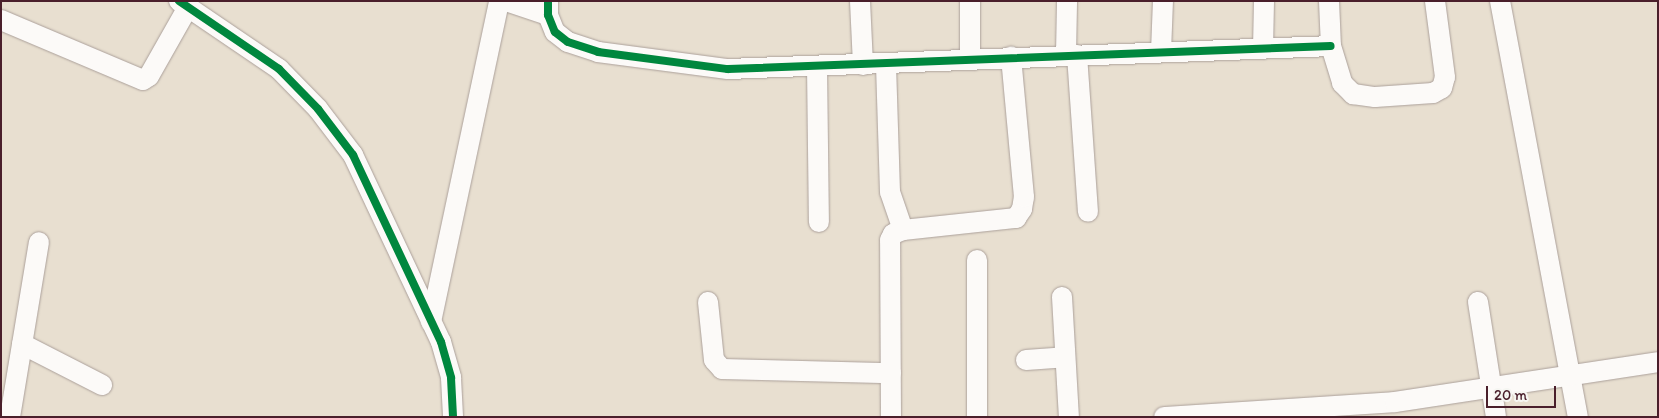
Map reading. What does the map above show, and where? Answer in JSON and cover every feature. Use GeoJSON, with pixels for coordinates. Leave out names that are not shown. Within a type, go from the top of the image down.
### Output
{"type":"FeatureCollection","features":[{"type":"Feature","properties":{"kind":"street"},"geometry":{"type":"LineString","coordinates":[[431,322],[499,1]]}},
{"type":"Feature","properties":{"kind":"street"},"geometry":{"type":"LineString","coordinates":[[506,1],[548,8],[555,32],[568,42],[598,52],[728,69],[886,65],[1012,57],[1331,46]]}},
{"type":"Feature","properties":{"kind":"street"},"geometry":{"type":"LineString","coordinates":[[860,1],[863,65]]}},
{"type":"Feature","properties":{"kind":"street"},"geometry":{"type":"LineString","coordinates":[[970,1],[970,59]]}},
{"type":"Feature","properties":{"kind":"street"},"geometry":{"type":"LineString","coordinates":[[1067,1],[1088,212]]}},
{"type":"Feature","properties":{"kind":"street"},"geometry":{"type":"LineString","coordinates":[[1162,1],[1162,52]]}},
{"type":"Feature","properties":{"kind":"street"},"geometry":{"type":"LineString","coordinates":[[1263,49],[1264,1]]}},
{"type":"Feature","properties":{"kind":"street"},"geometry":{"type":"LineString","coordinates":[[1329,1],[1331,46],[1342,83],[1353,94],[1375,98],[1433,93],[1442,88],[1445,77],[1435,1]]}},
{"type":"Feature","properties":{"kind":"street"},"geometry":{"type":"LineString","coordinates":[[1500,1],[1572,375],[1578,417]]}},
{"type":"Feature","properties":{"kind":"street"},"geometry":{"type":"LineString","coordinates":[[1,20],[143,80],[149,76],[183,4],[279,69],[318,109],[353,155],[431,322],[451,378],[452,417]]}},
{"type":"Feature","properties":{"kind":"street"},"geometry":{"type":"LineString","coordinates":[[891,417],[890,240],[893,234],[903,230],[1016,218],[1022,208],[1024,198],[1012,57]]}},
{"type":"Feature","properties":{"kind":"street"},"geometry":{"type":"LineString","coordinates":[[886,65],[890,192],[903,230]]}},
{"type":"Feature","properties":{"kind":"street"},"geometry":{"type":"LineString","coordinates":[[817,66],[819,222]]}},
{"type":"Feature","properties":{"kind":"street"},"geometry":{"type":"LineString","coordinates":[[10,417],[39,242]]}},
{"type":"Feature","properties":{"kind":"street"},"geometry":{"type":"LineString","coordinates":[[977,260],[977,417]]}},
{"type":"Feature","properties":{"kind":"street"},"geometry":{"type":"LineString","coordinates":[[1062,297],[1069,417]]}},
{"type":"Feature","properties":{"kind":"street"},"geometry":{"type":"LineString","coordinates":[[708,302],[714,360],[722,369],[891,373]]}},
{"type":"Feature","properties":{"kind":"street"},"geometry":{"type":"LineString","coordinates":[[1478,302],[1496,417]]}},
{"type":"Feature","properties":{"kind":"street"},"geometry":{"type":"LineString","coordinates":[[22,344],[102,385]]}},
{"type":"Feature","properties":{"kind":"street"},"geometry":{"type":"LineString","coordinates":[[1026,360],[1066,357]]}},
{"type":"Feature","properties":{"kind":"street"},"geometry":{"type":"LineString","coordinates":[[1164,417],[1395,402],[1658,362]]}},
{"type":"Feature","properties":{"kind":"cycle path"},"geometry":{"type":"LineString","coordinates":[[179,1],[279,69],[318,109],[353,155],[441,342],[451,378],[453,417]]}},
{"type":"Feature","properties":{"kind":"cycle path"},"geometry":{"type":"LineString","coordinates":[[548,1],[548,15],[555,32],[568,42],[598,52],[728,69],[1331,46]]}}]}
